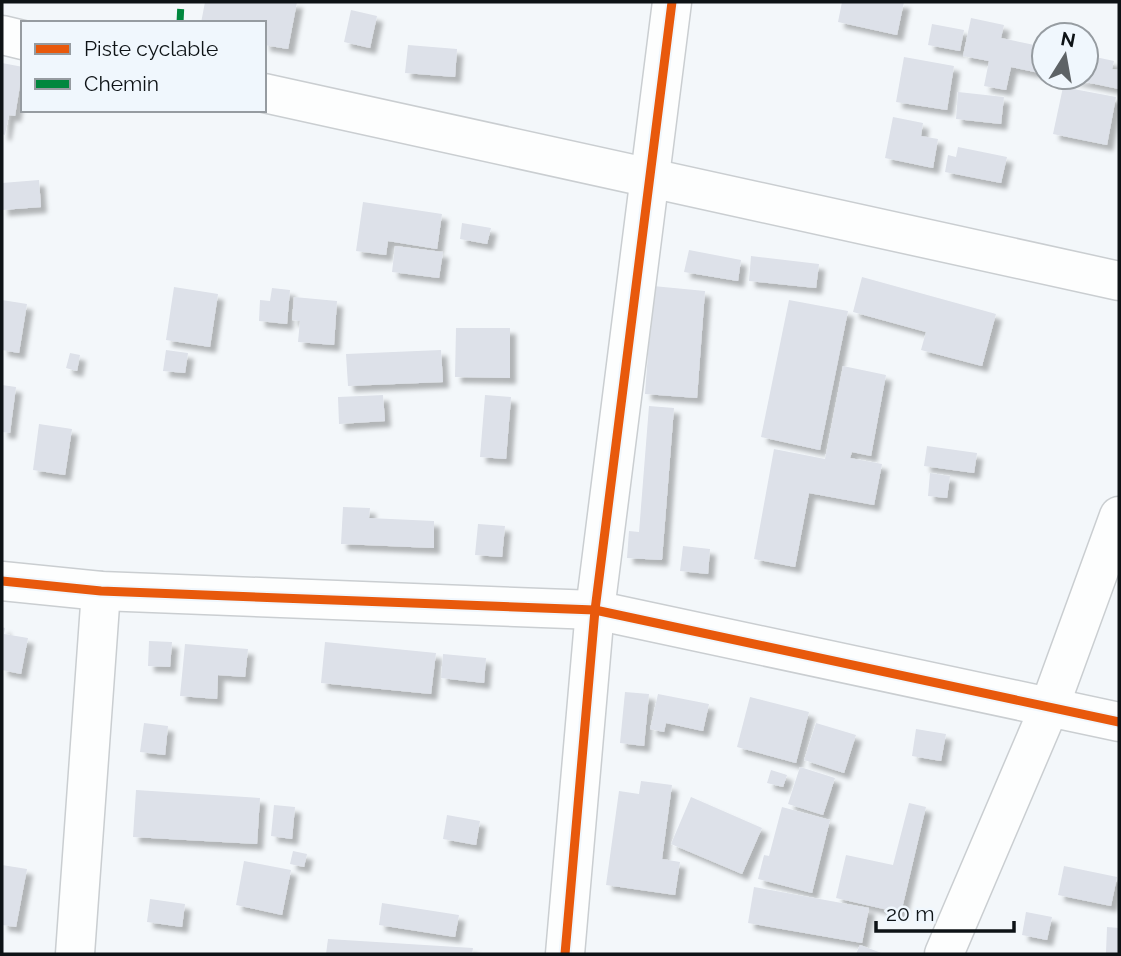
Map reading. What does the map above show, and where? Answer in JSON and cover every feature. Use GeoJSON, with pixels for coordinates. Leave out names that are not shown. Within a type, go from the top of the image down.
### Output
{"type":"FeatureCollection","features":[{"type":"Feature","properties":{"kind":"street"},"geometry":{"type":"LineString","coordinates":[[565,954],[595,610],[672,2]]}},
{"type":"Feature","properties":{"kind":"street"},"geometry":{"type":"LineString","coordinates":[[2,35],[21,40]]}},
{"type":"Feature","properties":{"kind":"street"},"geometry":{"type":"LineString","coordinates":[[266,93],[1119,281]]}},
{"type":"Feature","properties":{"kind":"street"},"geometry":{"type":"LineString","coordinates":[[944,954],[1049,708],[1119,516]]}},
{"type":"Feature","properties":{"kind":"street"},"geometry":{"type":"LineString","coordinates":[[2,581],[102,591],[595,610],[1119,722]]}},
{"type":"Feature","properties":{"kind":"street"},"geometry":{"type":"LineString","coordinates":[[75,954],[102,591]]}},
{"type":"Feature","properties":{"kind":"building"},"geometry":{"type":"Polygon","coordinates":[[[205,2],[297,2],[288,49],[266,45],[266,21],[201,21],[205,2]]]}},
{"type":"Feature","properties":{"kind":"building"},"geometry":{"type":"Polygon","coordinates":[[[842,2],[904,2],[897,35],[838,22],[842,2]]]}},
{"type":"Feature","properties":{"kind":"building"},"geometry":{"type":"Polygon","coordinates":[[[351,10],[377,16],[370,48],[344,42],[351,10]]]}},
{"type":"Feature","properties":{"kind":"building"},"geometry":{"type":"Polygon","coordinates":[[[971,18],[1004,25],[1001,38],[1030,44],[1030,71],[1011,67],[1006,90],[984,86],[989,61],[963,56],[971,18]]]}},
{"type":"Feature","properties":{"kind":"building"},"geometry":{"type":"Polygon","coordinates":[[[932,24],[964,30],[960,51],[928,45],[932,24]]]}},
{"type":"Feature","properties":{"kind":"building"},"geometry":{"type":"Polygon","coordinates":[[[408,45],[457,49],[455,77],[405,73],[408,45]]]}},
{"type":"Feature","properties":{"kind":"building"},"geometry":{"type":"Polygon","coordinates":[[[904,57],[954,66],[947,110],[896,102],[904,57]]]}},
{"type":"Feature","properties":{"kind":"building"},"geometry":{"type":"Polygon","coordinates":[[[1100,58],[1114,61],[1112,69],[1119,70],[1119,89],[1100,85],[1100,58]]]}},
{"type":"Feature","properties":{"kind":"building"},"geometry":{"type":"Polygon","coordinates":[[[2,63],[21,67],[21,79],[15,116],[9,115],[5,135],[2,134],[2,63]]]}},
{"type":"Feature","properties":{"kind":"building"},"geometry":{"type":"Polygon","coordinates":[[[1062,91],[1084,91],[1116,97],[1107,145],[1053,134],[1062,91]]]}},
{"type":"Feature","properties":{"kind":"building"},"geometry":{"type":"Polygon","coordinates":[[[958,92],[1004,97],[1001,124],[956,119],[958,92]]]}},
{"type":"Feature","properties":{"kind":"building"},"geometry":{"type":"Polygon","coordinates":[[[893,117],[923,123],[921,136],[938,139],[933,168],[885,158],[893,117]]]}},
{"type":"Feature","properties":{"kind":"building"},"geometry":{"type":"Polygon","coordinates":[[[958,147],[1007,157],[1001,183],[945,172],[948,155],[956,157],[958,147]]]}},
{"type":"Feature","properties":{"kind":"building"},"geometry":{"type":"Polygon","coordinates":[[[39,180],[41,207],[2,210],[2,183],[39,180]]]}},
{"type":"Feature","properties":{"kind":"building"},"geometry":{"type":"Polygon","coordinates":[[[363,202],[442,214],[437,249],[388,241],[386,255],[356,251],[363,202]]]}},
{"type":"Feature","properties":{"kind":"building"},"geometry":{"type":"Polygon","coordinates":[[[462,223],[491,228],[487,244],[460,239],[462,223]]]}},
{"type":"Feature","properties":{"kind":"building"},"geometry":{"type":"Polygon","coordinates":[[[395,246],[443,252],[439,278],[392,272],[395,246]]]}},
{"type":"Feature","properties":{"kind":"building"},"geometry":{"type":"Polygon","coordinates":[[[689,250],[741,260],[738,281],[684,272],[689,250]]]}},
{"type":"Feature","properties":{"kind":"building"},"geometry":{"type":"Polygon","coordinates":[[[751,256],[819,264],[816,288],[749,281],[751,256]]]}},
{"type":"Feature","properties":{"kind":"building"},"geometry":{"type":"Polygon","coordinates":[[[862,277],[996,314],[982,366],[921,350],[926,332],[853,312],[862,277]]]}},
{"type":"Feature","properties":{"kind":"building"},"geometry":{"type":"Polygon","coordinates":[[[653,286],[705,291],[697,398],[645,394],[653,286]]]}},
{"type":"Feature","properties":{"kind":"building"},"geometry":{"type":"Polygon","coordinates":[[[174,287],[218,294],[210,347],[166,340],[174,287]]]}},
{"type":"Feature","properties":{"kind":"building"},"geometry":{"type":"Polygon","coordinates":[[[272,288],[290,290],[287,324],[259,321],[260,300],[270,301],[272,288]]]}},
{"type":"Feature","properties":{"kind":"building"},"geometry":{"type":"Polygon","coordinates":[[[294,297],[337,301],[334,345],[298,342],[300,321],[292,320],[294,297]]]}},
{"type":"Feature","properties":{"kind":"building"},"geometry":{"type":"Polygon","coordinates":[[[2,300],[27,304],[19,353],[2,350],[2,300]]]}},
{"type":"Feature","properties":{"kind":"building"},"geometry":{"type":"Polygon","coordinates":[[[789,300],[848,311],[820,450],[761,437],[789,300]]]}},
{"type":"Feature","properties":{"kind":"building"},"geometry":{"type":"Polygon","coordinates":[[[456,328],[510,328],[510,378],[455,377],[456,328]]]}},
{"type":"Feature","properties":{"kind":"building"},"geometry":{"type":"Polygon","coordinates":[[[166,350],[188,353],[185,373],[163,371],[166,350]]]}},
{"type":"Feature","properties":{"kind":"building"},"geometry":{"type":"Polygon","coordinates":[[[441,350],[443,382],[348,386],[346,354],[441,350]]]}},
{"type":"Feature","properties":{"kind":"building"},"geometry":{"type":"Polygon","coordinates":[[[70,353],[80,355],[77,371],[66,368],[70,353]]]}},
{"type":"Feature","properties":{"kind":"building"},"geometry":{"type":"Polygon","coordinates":[[[843,366],[886,375],[871,456],[852,452],[850,458],[882,464],[874,505],[809,493],[795,567],[754,559],[774,449],[825,459],[843,366]]]}},
{"type":"Feature","properties":{"kind":"building"},"geometry":{"type":"Polygon","coordinates":[[[2,385],[16,387],[10,433],[2,432],[2,385]]]}},
{"type":"Feature","properties":{"kind":"building"},"geometry":{"type":"Polygon","coordinates":[[[383,395],[385,421],[339,424],[338,397],[383,395]]]}},
{"type":"Feature","properties":{"kind":"building"},"geometry":{"type":"Polygon","coordinates":[[[485,395],[511,397],[506,459],[480,457],[485,395]]]}},
{"type":"Feature","properties":{"kind":"building"},"geometry":{"type":"Polygon","coordinates":[[[649,406],[674,408],[662,560],[627,558],[629,531],[639,532],[649,406]]]}},
{"type":"Feature","properties":{"kind":"building"},"geometry":{"type":"Polygon","coordinates":[[[39,424],[72,429],[65,475],[33,470],[39,424]]]}},
{"type":"Feature","properties":{"kind":"building"},"geometry":{"type":"Polygon","coordinates":[[[927,446],[977,453],[974,473],[924,466],[927,446]]]}},
{"type":"Feature","properties":{"kind":"building"},"geometry":{"type":"Polygon","coordinates":[[[930,473],[950,476],[947,498],[928,496],[930,473]]]}},
{"type":"Feature","properties":{"kind":"building"},"geometry":{"type":"Polygon","coordinates":[[[343,507],[370,508],[369,518],[434,521],[434,548],[341,544],[343,507]]]}},
{"type":"Feature","properties":{"kind":"building"},"geometry":{"type":"Polygon","coordinates":[[[478,524],[505,526],[502,557],[475,555],[478,524]]]}},
{"type":"Feature","properties":{"kind":"building"},"geometry":{"type":"Polygon","coordinates":[[[683,546],[710,549],[708,574],[680,571],[683,546]]]}},
{"type":"Feature","properties":{"kind":"building"},"geometry":{"type":"Polygon","coordinates":[[[2,627],[5,628],[4,634],[28,638],[21,674],[2,670],[2,627]]]}},
{"type":"Feature","properties":{"kind":"building"},"geometry":{"type":"Polygon","coordinates":[[[149,641],[172,642],[170,667],[148,666],[149,641]]]}},
{"type":"Feature","properties":{"kind":"building"},"geometry":{"type":"Polygon","coordinates":[[[325,642],[436,653],[431,694],[321,683],[325,642]]]}},
{"type":"Feature","properties":{"kind":"building"},"geometry":{"type":"Polygon","coordinates":[[[185,644],[248,649],[245,677],[218,675],[217,699],[180,696],[185,644]]]}},
{"type":"Feature","properties":{"kind":"building"},"geometry":{"type":"Polygon","coordinates":[[[443,654],[486,658],[484,683],[441,678],[443,654]]]}},
{"type":"Feature","properties":{"kind":"building"},"geometry":{"type":"Polygon","coordinates":[[[625,692],[649,694],[644,746],[620,743],[625,692]]]}},
{"type":"Feature","properties":{"kind":"building"},"geometry":{"type":"Polygon","coordinates":[[[658,694],[709,704],[703,731],[666,723],[664,732],[650,729],[658,694]]]}},
{"type":"Feature","properties":{"kind":"building"},"geometry":{"type":"Polygon","coordinates":[[[750,697],[809,712],[796,763],[737,747],[750,697]]]}},
{"type":"Feature","properties":{"kind":"building"},"geometry":{"type":"Polygon","coordinates":[[[144,723],[168,726],[165,755],[140,752],[144,723]]]}},
{"type":"Feature","properties":{"kind":"building"},"geometry":{"type":"Polygon","coordinates":[[[816,723],[856,735],[844,773],[804,760],[816,723]]]}},
{"type":"Feature","properties":{"kind":"building"},"geometry":{"type":"Polygon","coordinates":[[[916,729],[946,734],[941,761],[912,756],[916,729]]]}},
{"type":"Feature","properties":{"kind":"building"},"geometry":{"type":"Polygon","coordinates":[[[800,767],[835,778],[823,815],[788,804],[800,767]]]}},
{"type":"Feature","properties":{"kind":"building"},"geometry":{"type":"Polygon","coordinates":[[[771,770],[787,775],[783,787],[767,783],[771,770]]]}},
{"type":"Feature","properties":{"kind":"building"},"geometry":{"type":"Polygon","coordinates":[[[641,781],[672,785],[662,859],[680,862],[675,895],[606,885],[619,791],[639,794],[641,781]]]}},
{"type":"Feature","properties":{"kind":"building"},"geometry":{"type":"Polygon","coordinates":[[[136,790],[260,798],[257,844],[133,837],[136,790]]]}},
{"type":"Feature","properties":{"kind":"building"},"geometry":{"type":"Polygon","coordinates":[[[691,797],[762,828],[742,874],[671,844],[691,797]]]}},
{"type":"Feature","properties":{"kind":"building"},"geometry":{"type":"Polygon","coordinates":[[[909,803],[926,807],[901,913],[836,898],[846,855],[893,865],[909,803]]]}},
{"type":"Feature","properties":{"kind":"building"},"geometry":{"type":"Polygon","coordinates":[[[274,805],[295,807],[292,839],[271,836],[274,805]]]}},
{"type":"Feature","properties":{"kind":"building"},"geometry":{"type":"Polygon","coordinates":[[[782,807],[830,820],[812,893],[758,879],[764,855],[769,856],[782,807]]]}},
{"type":"Feature","properties":{"kind":"building"},"geometry":{"type":"Polygon","coordinates":[[[447,815],[480,821],[476,845],[443,839],[447,815]]]}},
{"type":"Feature","properties":{"kind":"building"},"geometry":{"type":"Polygon","coordinates":[[[293,851],[307,854],[304,867],[290,864],[293,851]]]}},
{"type":"Feature","properties":{"kind":"building"},"geometry":{"type":"Polygon","coordinates":[[[244,861],[291,870],[282,915],[236,905],[244,861]]]}},
{"type":"Feature","properties":{"kind":"building"},"geometry":{"type":"Polygon","coordinates":[[[2,865],[27,869],[16,927],[2,925],[2,865]]]}},
{"type":"Feature","properties":{"kind":"building"},"geometry":{"type":"Polygon","coordinates":[[[1064,866],[1117,877],[1111,906],[1058,895],[1064,866]]]}},
{"type":"Feature","properties":{"kind":"building"},"geometry":{"type":"Polygon","coordinates":[[[754,887],[869,908],[862,943],[748,923],[754,887]]]}},
{"type":"Feature","properties":{"kind":"building"},"geometry":{"type":"Polygon","coordinates":[[[150,899],[185,904],[182,927],[147,922],[150,899]]]}},
{"type":"Feature","properties":{"kind":"building"},"geometry":{"type":"Polygon","coordinates":[[[382,903],[459,915],[455,937],[379,925],[382,903]]]}},
{"type":"Feature","properties":{"kind":"building"},"geometry":{"type":"Polygon","coordinates":[[[1026,912],[1052,917],[1047,940],[1022,935],[1026,912]]]}},
{"type":"Feature","properties":{"kind":"building"},"geometry":{"type":"Polygon","coordinates":[[[1107,927],[1119,928],[1119,953],[1106,953],[1107,927]]]}},
{"type":"Feature","properties":{"kind":"building"},"geometry":{"type":"Polygon","coordinates":[[[328,939],[473,948],[472,954],[326,954],[328,939]]]}},
{"type":"Feature","properties":{"kind":"building"},"geometry":{"type":"Polygon","coordinates":[[[860,945],[884,954],[856,954],[860,945]]]}},
{"type":"Feature","properties":{"kind":"marked path"},"geometry":{"type":"LineString","coordinates":[[180,21],[181,2]]}},
{"type":"Feature","properties":{"kind":"cycle path"},"geometry":{"type":"LineString","coordinates":[[565,954],[595,610],[672,2]]}},
{"type":"Feature","properties":{"kind":"cycle path"},"geometry":{"type":"LineString","coordinates":[[2,581],[101,591],[595,610],[1119,722]]}}]}
